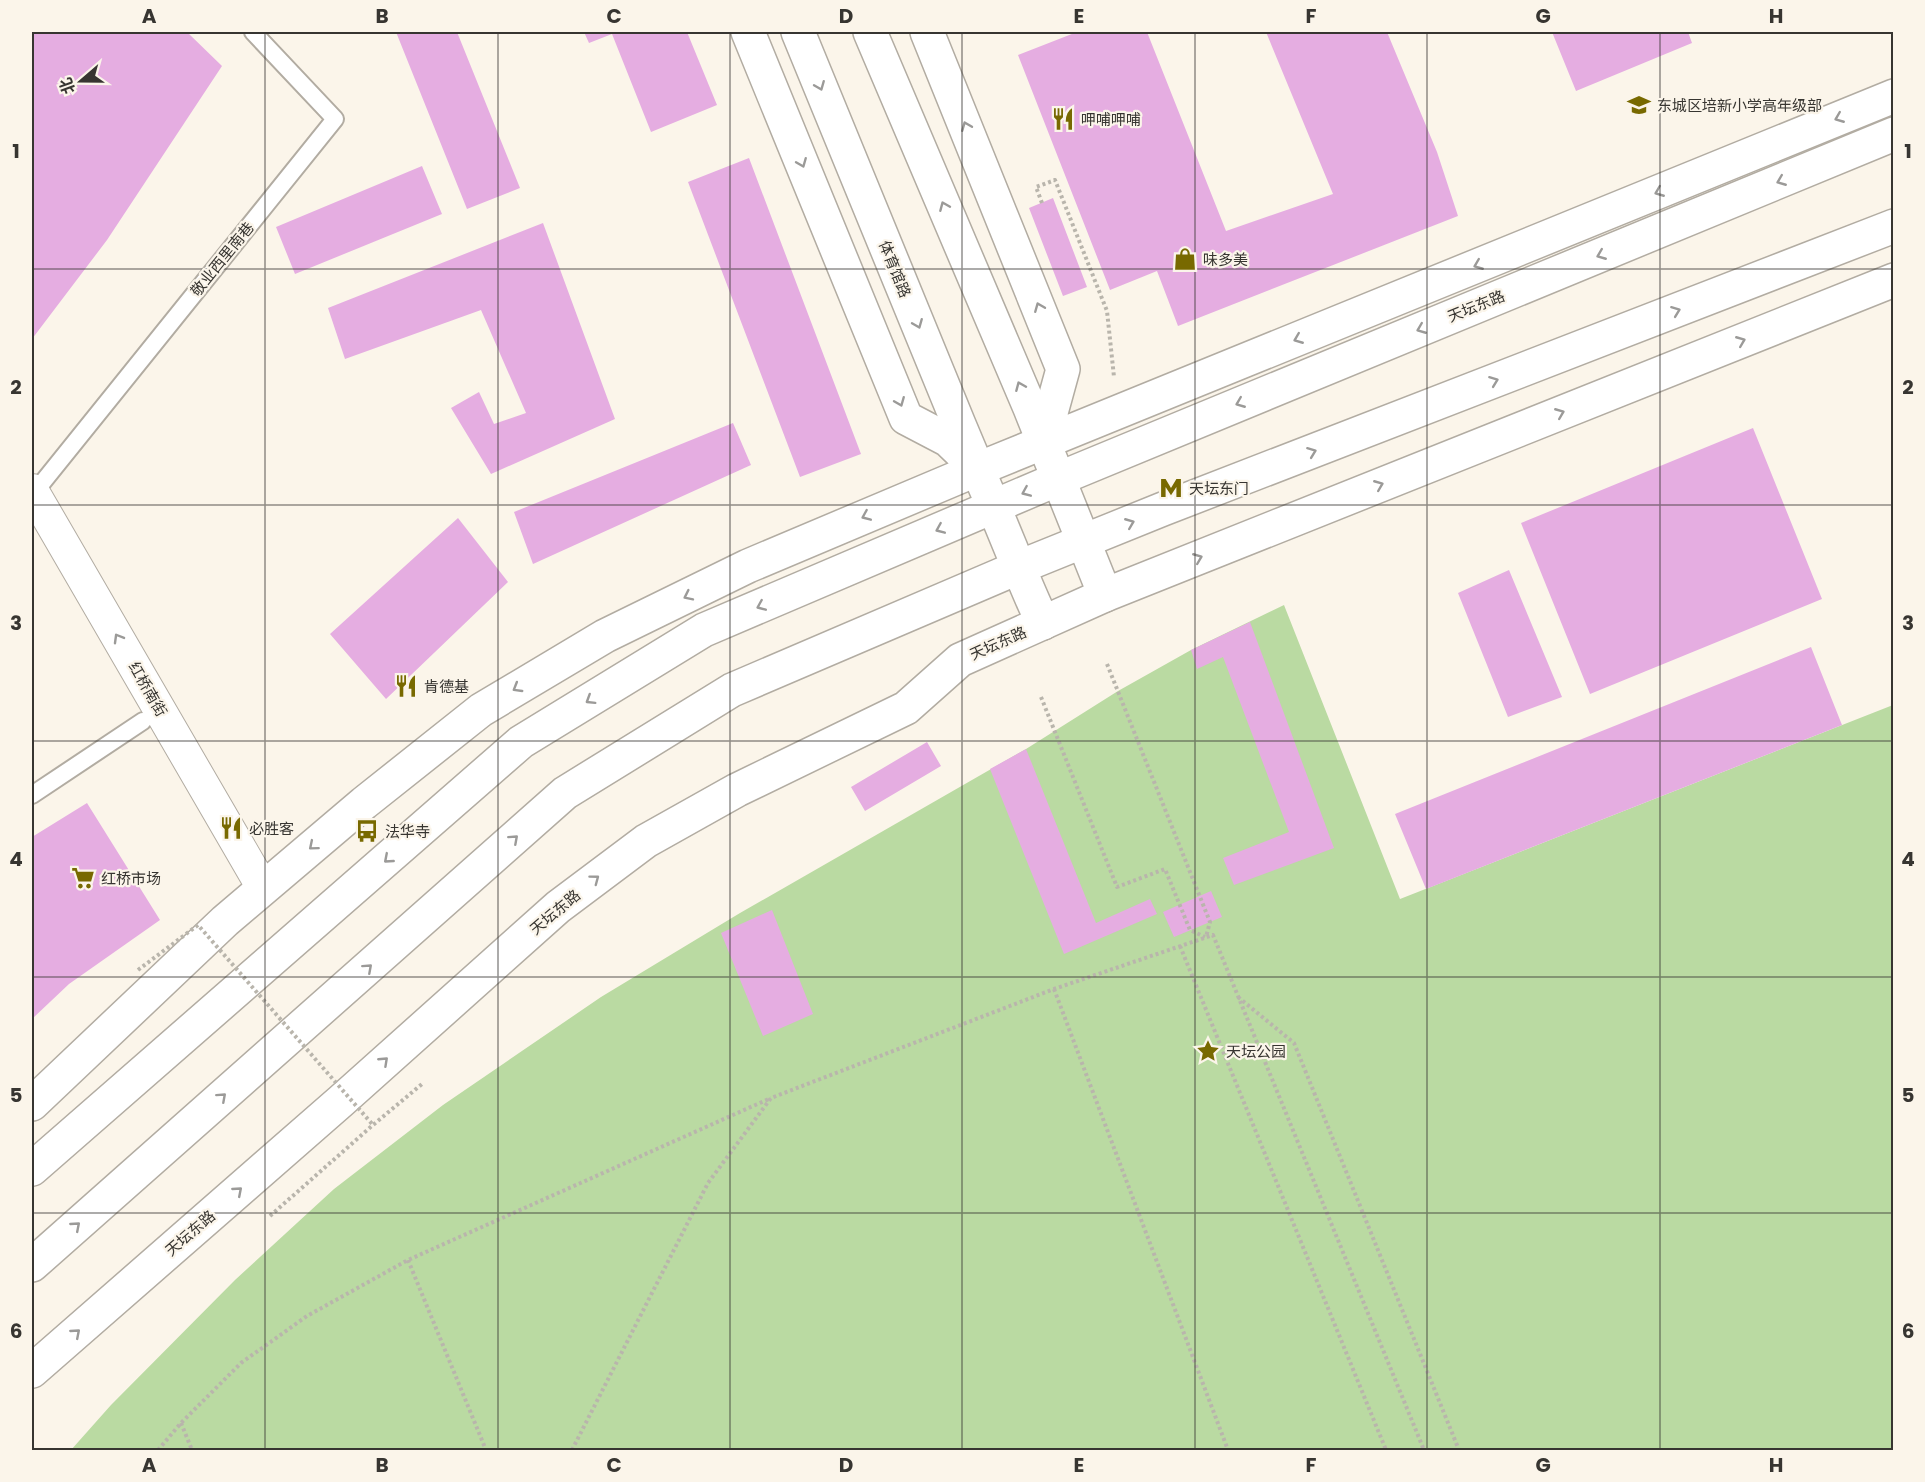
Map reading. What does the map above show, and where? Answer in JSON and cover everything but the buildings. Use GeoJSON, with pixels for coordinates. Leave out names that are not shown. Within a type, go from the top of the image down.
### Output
{"type":"FeatureCollection","features":[{"type":"Feature","properties":{"kind":"main road"},"geometry":{"type":"LineString","coordinates":[[748,32],[906,418],[948,440],[978,469]]}},
{"type":"Feature","properties":{"kind":"main road","name":"体育馆路"},"geometry":{"type":"LineString","coordinates":[[798,32],[994,506],[1017,568],[1043,623]]}},
{"type":"Feature","properties":{"kind":"main road"},"geometry":{"type":"LineString","coordinates":[[870,32],[1105,595]]}},
{"type":"Feature","properties":{"kind":"main road"},"geometry":{"type":"LineString","coordinates":[[927,32],[1063,369],[1043,442]]}},
{"type":"Feature","properties":{"kind":"main road"},"geometry":{"type":"LineString","coordinates":[[32,1104],[216,929],[364,803],[481,710],[605,636],[748,566],[978,469],[1893,96]]}},
{"type":"Feature","properties":{"kind":"main road","name":"天坛东路"},"geometry":{"type":"LineString","coordinates":[[32,1169],[521,742],[704,630],[1058,479],[1893,134]]}},
{"type":"Feature","properties":{"kind":"main road"},"geometry":{"type":"LineString","coordinates":[[32,1264],[565,793],[732,690],[1017,568],[1162,509],[1893,226]]}},
{"type":"Feature","properties":{"kind":"main road","name":"天坛东路"},"geometry":{"type":"LineString","coordinates":[[32,1371],[341,1101],[558,907],[646,841],[737,790],[906,708],[960,660],[1105,595],[1893,280]]}},
{"type":"Feature","properties":{"kind":"street","name":"红桥南街"},"geometry":{"type":"LineString","coordinates":[[33,492],[256,894]]}},
{"type":"Feature","properties":{"kind":"street","name":"红桥南街"},"geometry":{"type":"LineString","coordinates":[[32,533],[143,721],[256,894]]}},
{"type":"Feature","properties":{"kind":"lane","name":"敬业西里南巷"},"geometry":{"type":"LineString","coordinates":[[33,492],[335,119],[253,32]]}},
{"type":"Feature","properties":{"kind":"lane"},"geometry":{"type":"LineString","coordinates":[[32,795],[143,721]]}},
{"type":"Feature","properties":{"kind":"path"},"geometry":{"type":"LineString","coordinates":[[1042,203],[1036,186],[1055,180],[1107,311],[1114,378]]}},
{"type":"Feature","properties":{"kind":"path"},"geometry":{"type":"LineString","coordinates":[[1107,664],[1208,916],[1210,922],[1205,938]]}},
{"type":"Feature","properties":{"kind":"path"},"geometry":{"type":"LineString","coordinates":[[1041,697],[1117,887],[1165,868],[1190,930],[1205,938]]}},
{"type":"Feature","properties":{"kind":"path"},"geometry":{"type":"LineString","coordinates":[[138,970],[198,925],[373,1125]]}},
{"type":"Feature","properties":{"kind":"path"},"geometry":{"type":"LineString","coordinates":[[158,1450],[181,1423],[241,1363],[307,1316],[408,1260],[771,1098],[1054,989],[1212,935],[1424,1450]]}},
{"type":"Feature","properties":{"kind":"path"},"geometry":{"type":"LineString","coordinates":[[1180,946],[1386,1450]]}},
{"type":"Feature","properties":{"kind":"path"},"geometry":{"type":"LineString","coordinates":[[1054,989],[1228,1450]]}},
{"type":"Feature","properties":{"kind":"path"},"geometry":{"type":"LineString","coordinates":[[1237,996],[1294,1043],[1459,1450]]}},
{"type":"Feature","properties":{"kind":"path"},"geometry":{"type":"LineString","coordinates":[[270,1216],[422,1084]]}},
{"type":"Feature","properties":{"kind":"path"},"geometry":{"type":"LineString","coordinates":[[572,1450],[708,1183],[771,1098]]}},
{"type":"Feature","properties":{"kind":"path"},"geometry":{"type":"LineString","coordinates":[[408,1260],[486,1450]]}},
{"type":"Feature","properties":{"kind":"path"},"geometry":{"type":"LineString","coordinates":[[181,1423],[192,1450]]}},
{"type":"Feature","properties":{"kind":"green space","name":"天坛公园"},"geometry":{"type":"Polygon","coordinates":[[[1284,605],[1400,899],[1893,705],[1893,1450],[71,1450],[111,1405],[235,1280],[334,1189],[443,1105],[601,997],[740,913],[1026,749],[1118,691],[1191,650],[1284,605]]]}},
{"type":"Feature","properties":{"kind":"place","name":"东城区培新小学高年级部"},"geometry":{"type":"Point","coordinates":[1639,105]}},
{"type":"Feature","properties":{"kind":"place","name":"呷哺呷哺"},"geometry":{"type":"Point","coordinates":[1063,119]}},
{"type":"Feature","properties":{"kind":"place","name":"味多美"},"geometry":{"type":"Point","coordinates":[1185,259]}},
{"type":"Feature","properties":{"kind":"place","name":"天坛东门"},"geometry":{"type":"Point","coordinates":[1171,488]}},
{"type":"Feature","properties":{"kind":"place","name":"肯德基"},"geometry":{"type":"Point","coordinates":[406,686]}},
{"type":"Feature","properties":{"kind":"place","name":"必胜客"},"geometry":{"type":"Point","coordinates":[231,828]}},
{"type":"Feature","properties":{"kind":"place","name":"法华寺"},"geometry":{"type":"Point","coordinates":[367,831]}},
{"type":"Feature","properties":{"kind":"place","name":"红桥市场"},"geometry":{"type":"Point","coordinates":[83,878]}},
{"type":"Feature","properties":{"kind":"place","name":"天坛公园"},"geometry":{"type":"Point","coordinates":[1208,1051]}}]}
